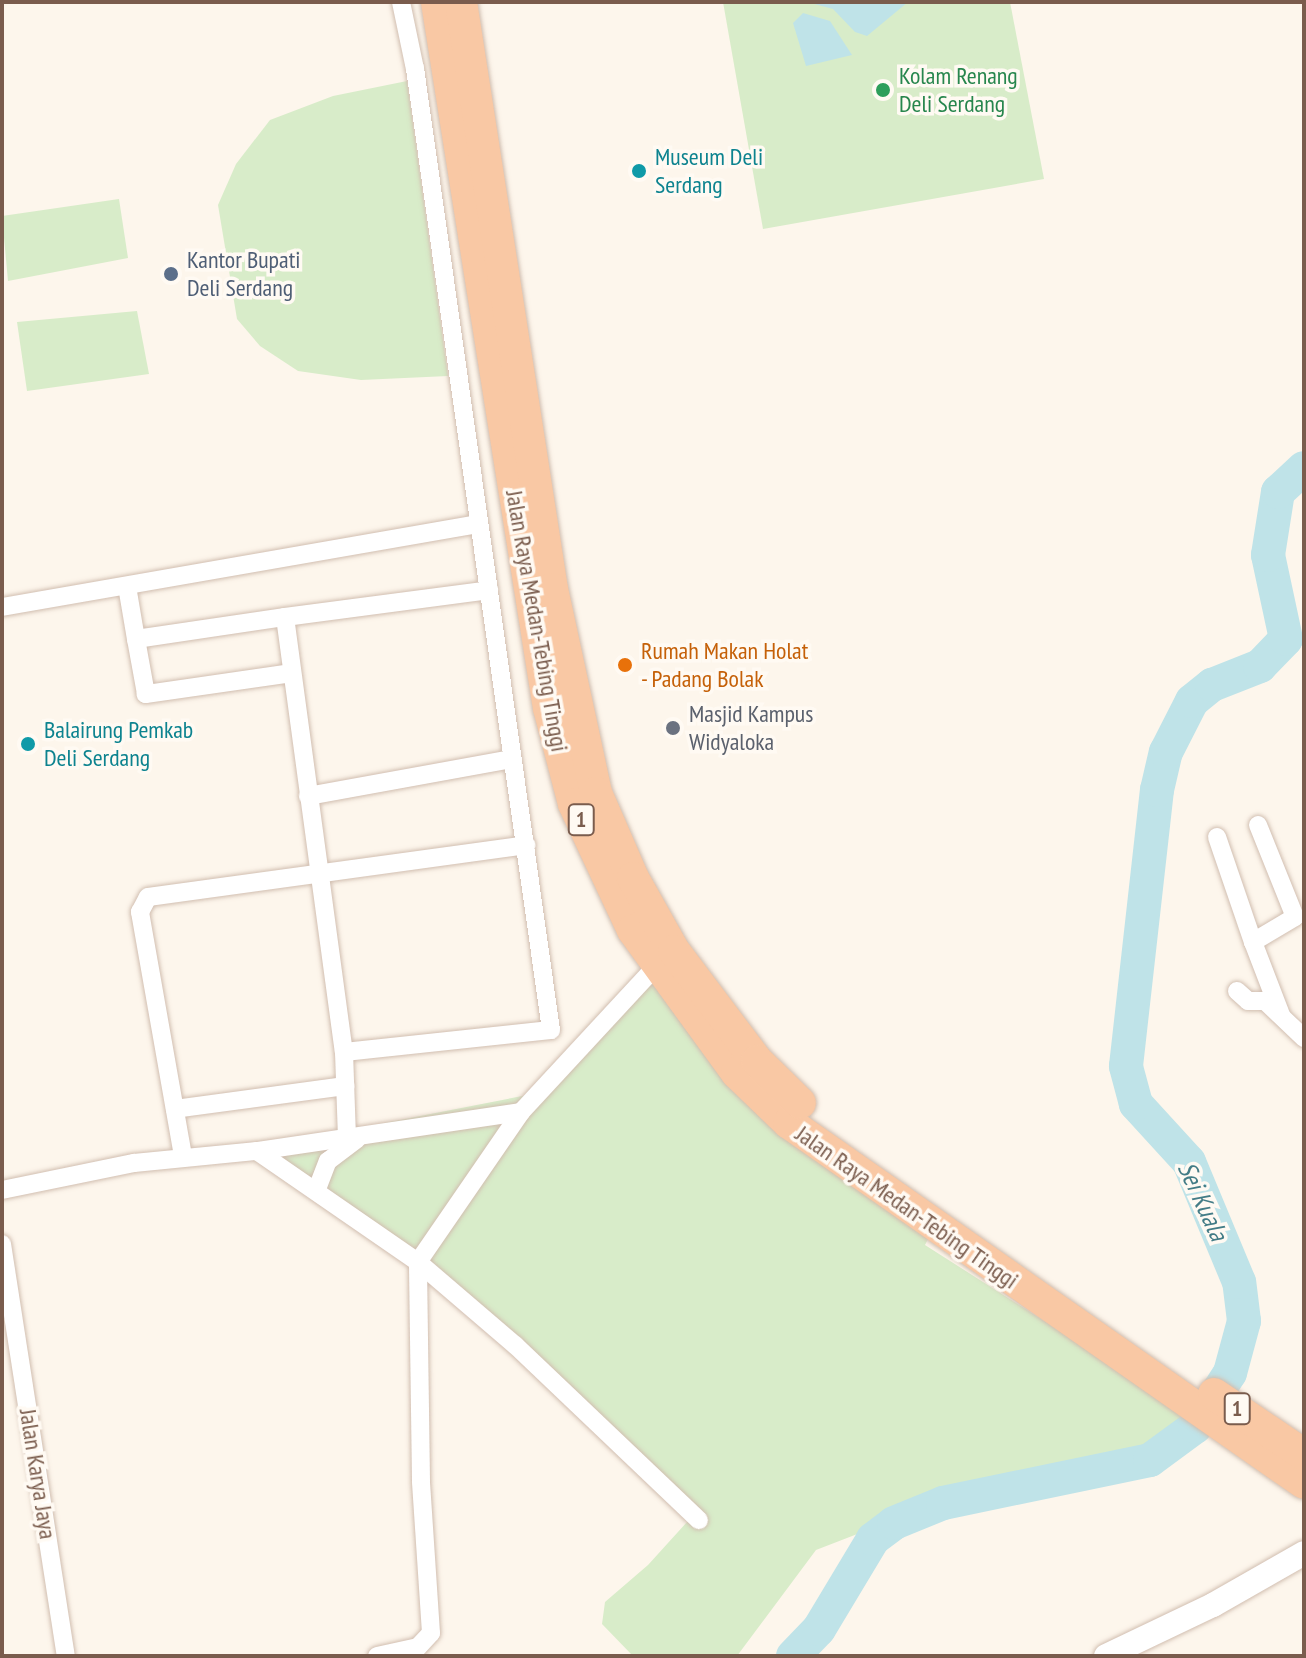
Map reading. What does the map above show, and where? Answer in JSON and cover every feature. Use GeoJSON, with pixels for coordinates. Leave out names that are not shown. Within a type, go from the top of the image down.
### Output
{"type":"FeatureCollection","features":[{"type":"Feature","properties":{"kind":"highway","name":"Jalan Raya Medan-Tebing Tinggi"},"geometry":{"type":"LineString","coordinates":[[437,2],[549,708],[592,849],[656,966],[737,1073],[789,1123],[1297,1464]]}},
{"type":"Feature","properties":{"kind":"highway","name":"Jalan Raya Medan-Tebing Tinggi"},"geometry":{"type":"LineString","coordinates":[[461,2],[574,703],[596,793],[633,878],[705,996],[757,1061],[807,1109],[1171,1378]]}},
{"type":"Feature","properties":{"kind":"street"},"geometry":{"type":"LineString","coordinates":[[401,2],[551,1030],[566,1062]]}},
{"type":"Feature","properties":{"kind":"street"},"geometry":{"type":"LineString","coordinates":[[2,607],[479,524]]}},
{"type":"Feature","properties":{"kind":"street"},"geometry":{"type":"LineString","coordinates":[[127,586],[146,694],[292,673]]}},
{"type":"Feature","properties":{"kind":"street"},"geometry":{"type":"LineString","coordinates":[[136,639],[489,590]]}},
{"type":"Feature","properties":{"kind":"street"},"geometry":{"type":"LineString","coordinates":[[285,617],[344,1052],[345,1086],[357,1135]]}},
{"type":"Feature","properties":{"kind":"street"},"geometry":{"type":"LineString","coordinates":[[308,796],[512,759]]}},
{"type":"Feature","properties":{"kind":"street"},"geometry":{"type":"LineString","coordinates":[[1253,942],[1295,917],[1258,825]]}},
{"type":"Feature","properties":{"kind":"street"},"geometry":{"type":"LineString","coordinates":[[1217,837],[1281,1015]]}},
{"type":"Feature","properties":{"kind":"street"},"geometry":{"type":"LineString","coordinates":[[183,1156],[142,903],[148,897],[319,871],[526,845]]}},
{"type":"Feature","properties":{"kind":"street"},"geometry":{"type":"LineString","coordinates":[[377,1656],[418,1647],[431,1633],[421,1481],[418,1262],[521,1112],[656,966]]}},
{"type":"Feature","properties":{"kind":"street"},"geometry":{"type":"LineString","coordinates":[[1237,991],[1248,1001],[1265,1001],[1304,1038]]}},
{"type":"Feature","properties":{"kind":"street"},"geometry":{"type":"LineString","coordinates":[[344,1052],[551,1030]]}},
{"type":"Feature","properties":{"kind":"street"},"geometry":{"type":"LineString","coordinates":[[175,1109],[345,1086]]}},
{"type":"Feature","properties":{"kind":"street"},"geometry":{"type":"LineString","coordinates":[[2,1190],[183,1156],[257,1151],[521,1112]]}},
{"type":"Feature","properties":{"kind":"street"},"geometry":{"type":"LineString","coordinates":[[317,1189],[328,1161],[357,1135]]}},
{"type":"Feature","properties":{"kind":"street"},"geometry":{"type":"LineString","coordinates":[[257,1151],[317,1189],[418,1262],[515,1345],[699,1520]]}},
{"type":"Feature","properties":{"kind":"street","name":"Jalan Karya Jaya"},"geometry":{"type":"LineString","coordinates":[[2,1244],[66,1656]]}},
{"type":"Feature","properties":{"kind":"street"},"geometry":{"type":"LineString","coordinates":[[1106,1656],[1213,1605],[1304,1553]]}},
{"type":"Feature","properties":{"kind":"green space","name":"Kolam Renang Deli Serdang"},"geometry":{"type":"Polygon","coordinates":[[[723,2],[1010,2],[1044,179],[763,229],[723,2]]]}},
{"type":"Feature","properties":{"kind":"green space"},"geometry":{"type":"Polygon","coordinates":[[[407,81],[448,376],[361,380],[298,371],[260,346],[237,319],[218,205],[236,164],[270,120],[333,96],[407,81]]]}},
{"type":"Feature","properties":{"kind":"green space"},"geometry":{"type":"Polygon","coordinates":[[[119,199],[128,258],[8,281],[2,216],[119,199]]]}},
{"type":"Feature","properties":{"kind":"green space"},"geometry":{"type":"Polygon","coordinates":[[[137,311],[149,374],[27,391],[17,322],[137,311]]]}},
{"type":"Feature","properties":{"kind":"green space"},"geometry":{"type":"Polygon","coordinates":[[[655,976],[931,1233],[925,1245],[1165,1398],[1183,1418],[1152,1447],[971,1490],[816,1550],[737,1656],[633,1656],[602,1624],[605,1602],[648,1565],[697,1511],[426,1263],[261,1147],[548,1091],[655,976]]]}},
{"type":"Feature","properties":{"kind":"water"},"geometry":{"type":"Polygon","coordinates":[[[807,2],[908,2],[867,36],[855,32],[833,9],[807,2]]]}},
{"type":"Feature","properties":{"kind":"water"},"geometry":{"type":"Polygon","coordinates":[[[803,13],[830,21],[852,55],[806,66],[793,23],[803,13]]]}},
{"type":"Feature","properties":{"kind":"waterway","name":"Sei Kuala"},"geometry":{"type":"LineString","coordinates":[[793,1656],[819,1629],[873,1539],[894,1523],[943,1503],[1150,1460],[1195,1427],[1230,1373],[1244,1321],[1239,1282],[1189,1162],[1136,1104],[1126,1066],[1157,790],[1166,752],[1192,701],[1212,685],[1260,666],[1286,639],[1268,555],[1278,492],[1304,468]]}},
{"type":"Feature","properties":{"kind":"place","name":"Kolam Renang Deli Serdang"},"geometry":{"type":"Point","coordinates":[883,90]}},
{"type":"Feature","properties":{"kind":"place","name":"Museum Deli Serdang"},"geometry":{"type":"Point","coordinates":[639,171]}},
{"type":"Feature","properties":{"kind":"place","name":"Kantor Bupati Deli Serdang"},"geometry":{"type":"Point","coordinates":[171,274]}},
{"type":"Feature","properties":{"kind":"place","name":"Rumah Makan Holat - Padang Bolak"},"geometry":{"type":"Point","coordinates":[625,665]}},
{"type":"Feature","properties":{"kind":"place","name":"Masjid Kampus Widyaloka"},"geometry":{"type":"Point","coordinates":[673,728]}},
{"type":"Feature","properties":{"kind":"place","name":"Balairung Pemkab Deli Serdang"},"geometry":{"type":"Point","coordinates":[28,744]}}]}
